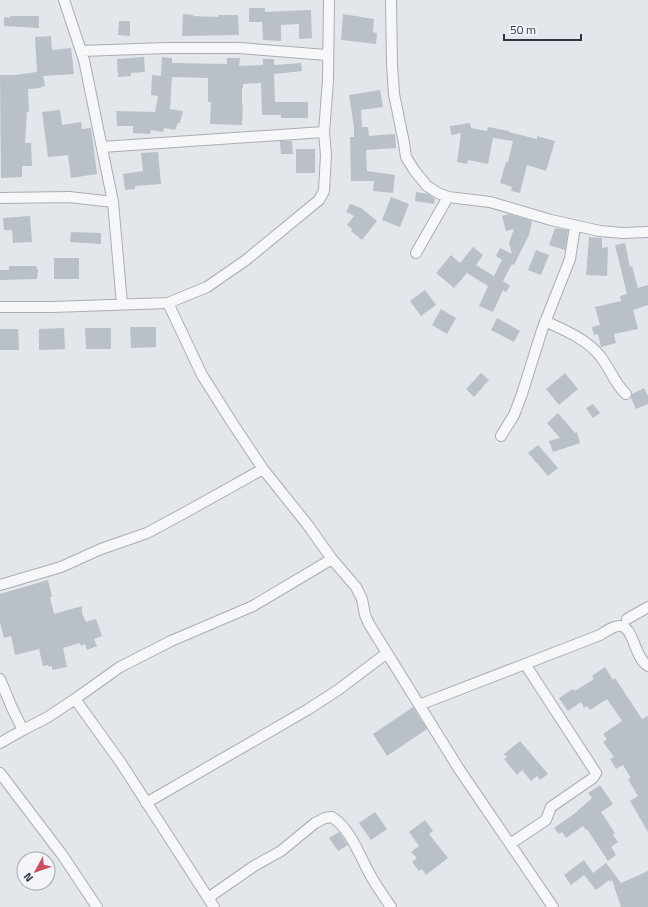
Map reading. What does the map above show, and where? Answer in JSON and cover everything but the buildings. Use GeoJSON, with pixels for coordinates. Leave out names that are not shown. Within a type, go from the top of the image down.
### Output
{"type":"FeatureCollection","features":[{"type":"Feature","properties":{"kind":"street"},"geometry":{"type":"LineString","coordinates":[[64,0],[81,51],[102,147],[112,202],[122,304]]}},
{"type":"Feature","properties":{"kind":"street"},"geometry":{"type":"LineString","coordinates":[[0,307],[52,307],[168,303],[207,287],[246,260],[319,200],[324,191],[326,155],[324,132],[328,80],[327,55],[329,0]]}},
{"type":"Feature","properties":{"kind":"street"},"geometry":{"type":"LineString","coordinates":[[390,0],[394,94],[406,157],[427,186],[448,197],[490,202],[575,226],[608,232],[648,232]]}},
{"type":"Feature","properties":{"kind":"street"},"geometry":{"type":"LineString","coordinates":[[81,51],[166,48],[239,48],[327,55]]}},
{"type":"Feature","properties":{"kind":"street"},"geometry":{"type":"LineString","coordinates":[[102,147],[324,132]]}},
{"type":"Feature","properties":{"kind":"street"},"geometry":{"type":"LineString","coordinates":[[416,253],[448,197]]}},
{"type":"Feature","properties":{"kind":"street"},"geometry":{"type":"LineString","coordinates":[[0,198],[69,198],[112,202]]}},
{"type":"Feature","properties":{"kind":"street"},"geometry":{"type":"LineString","coordinates":[[501,436],[514,415],[545,320],[570,259],[575,226]]}},
{"type":"Feature","properties":{"kind":"street"},"geometry":{"type":"LineString","coordinates":[[168,303],[202,375],[230,421],[263,469],[307,524],[332,559],[356,587],[362,599],[368,624],[459,768],[553,907]]}},
{"type":"Feature","properties":{"kind":"street"},"geometry":{"type":"LineString","coordinates":[[545,320],[574,335],[592,348],[600,356],[619,388],[626,394]]}},
{"type":"Feature","properties":{"kind":"street"},"geometry":{"type":"LineString","coordinates":[[0,584],[61,567],[101,549],[147,532],[263,469]]}},
{"type":"Feature","properties":{"kind":"street"},"geometry":{"type":"LineString","coordinates":[[0,743],[48,717],[120,667],[171,641],[253,606],[332,559]]}},
{"type":"Feature","properties":{"kind":"street"},"geometry":{"type":"LineString","coordinates":[[627,619],[648,607]]}},
{"type":"Feature","properties":{"kind":"street"},"geometry":{"type":"LineString","coordinates":[[419,705],[600,635],[618,626],[624,627],[630,634],[638,655],[642,662],[648,666]]}},
{"type":"Feature","properties":{"kind":"street"},"geometry":{"type":"LineString","coordinates":[[146,803],[301,714],[338,690],[387,653]]}},
{"type":"Feature","properties":{"kind":"street"},"geometry":{"type":"LineString","coordinates":[[510,844],[546,820],[551,807],[593,778],[596,773],[525,664]]}},
{"type":"Feature","properties":{"kind":"street"},"geometry":{"type":"LineString","coordinates":[[0,679],[23,730]]}},
{"type":"Feature","properties":{"kind":"street"},"geometry":{"type":"LineString","coordinates":[[75,699],[121,763],[214,907]]}},
{"type":"Feature","properties":{"kind":"street"},"geometry":{"type":"LineString","coordinates":[[0,773],[63,856],[97,907]]}},
{"type":"Feature","properties":{"kind":"street"},"geometry":{"type":"LineString","coordinates":[[208,898],[254,866],[281,851],[315,823],[324,818],[332,817],[343,826],[391,907]]}}]}
